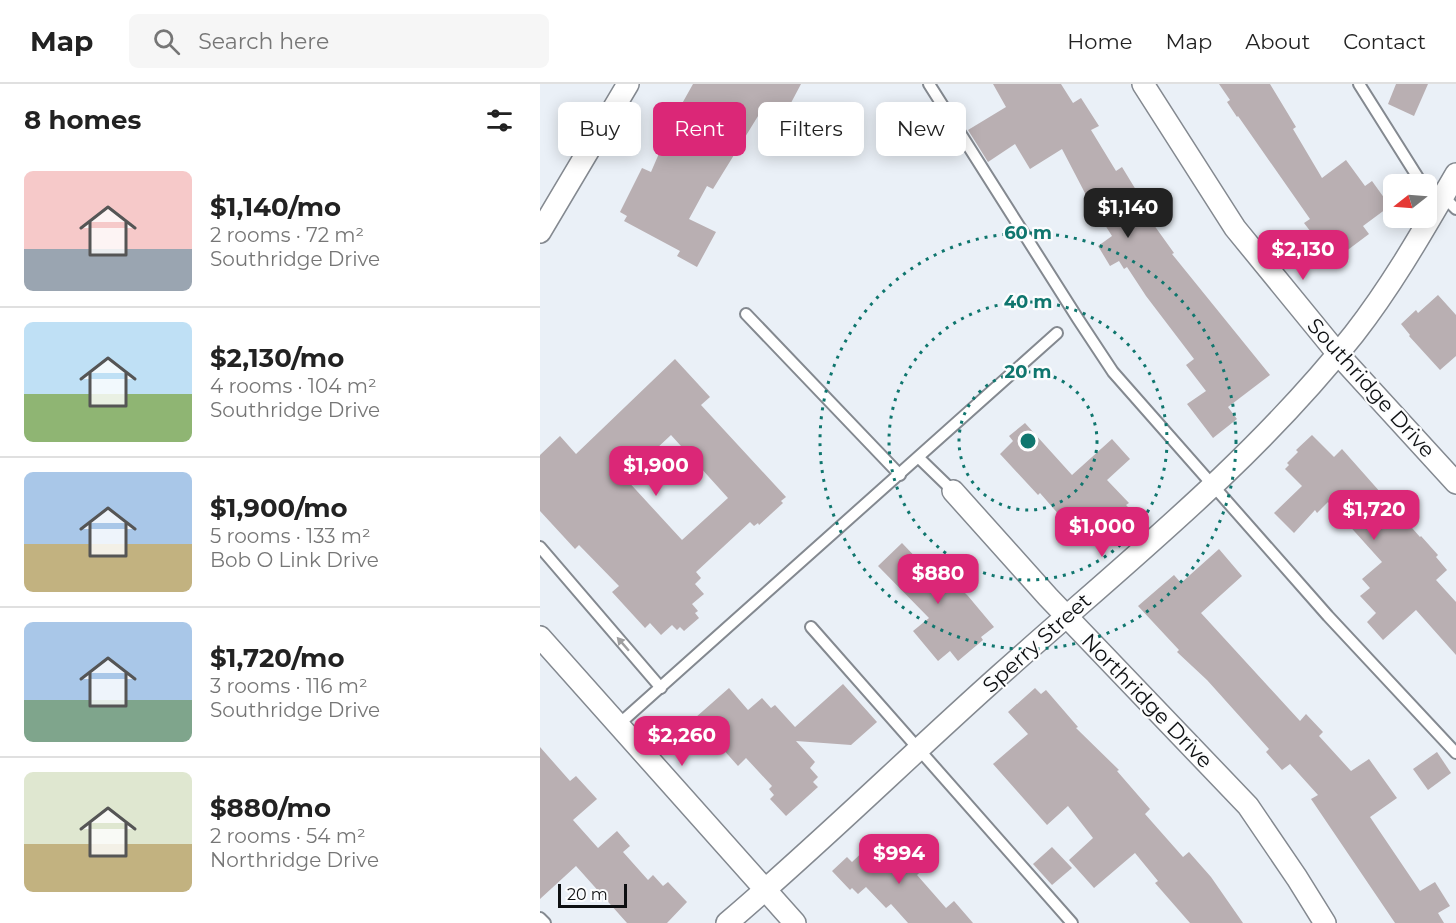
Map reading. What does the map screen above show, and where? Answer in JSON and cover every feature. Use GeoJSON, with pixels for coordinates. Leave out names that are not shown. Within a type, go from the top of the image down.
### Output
{"type":"FeatureCollection","features":[{"type":"Feature","properties":{"kind":"street"},"geometry":{"type":"LineString","coordinates":[[540,232],[628,84]]}},
{"type":"Feature","properties":{"kind":"street","name":"Southridge Drive"},"geometry":{"type":"LineString","coordinates":[[1143,84],[1235,228],[1338,354],[1456,483]]}},
{"type":"Feature","properties":{"kind":"street","name":"Sperry Street"},"geometry":{"type":"LineString","coordinates":[[728,923],[919,748],[1213,487],[1292,407],[1338,354],[1379,301],[1456,174]]}},
{"type":"Feature","properties":{"kind":"street","name":"Northridge Drive"},"geometry":{"type":"LineString","coordinates":[[953,491],[1066,616],[1248,806],[1325,923]]}},
{"type":"Feature","properties":{"kind":"street"},"geometry":{"type":"LineString","coordinates":[[540,637],[795,923]]}},
{"type":"Feature","properties":{"kind":"lane"},"geometry":{"type":"LineString","coordinates":[[929,84],[1113,372],[1328,616],[1456,753]]}},
{"type":"Feature","properties":{"kind":"lane"},"geometry":{"type":"LineString","coordinates":[[1359,84],[1416,174]]}},
{"type":"Feature","properties":{"kind":"lane"},"geometry":{"type":"LineString","coordinates":[[746,314],[900,475]]}},
{"type":"Feature","properties":{"kind":"lane"},"geometry":{"type":"LineString","coordinates":[[618,725],[1057,333]]}},
{"type":"Feature","properties":{"kind":"lane"},"geometry":{"type":"LineString","coordinates":[[919,458],[953,491]]}},
{"type":"Feature","properties":{"kind":"lane"},"geometry":{"type":"LineString","coordinates":[[540,547],[661,688]]}},
{"type":"Feature","properties":{"kind":"lane"},"geometry":{"type":"LineString","coordinates":[[811,627],[1072,923]]}},
{"type":"Feature","properties":{"kind":"lane"},"geometry":{"type":"LineString","coordinates":[[540,918],[545,923]]}},
{"type":"Feature","properties":{"kind":"building"},"geometry":{"type":"Polygon","coordinates":[[[693,84],[801,84],[791,102],[758,102],[758,116],[746,136],[746,102],[683,102],[693,84]]]}},
{"type":"Feature","properties":{"kind":"building"},"geometry":{"type":"Polygon","coordinates":[[[993,84],[1061,84],[1073,103],[1081,98],[1099,126],[1091,130],[1116,171],[1122,167],[1136,190],[1131,193],[1174,253],[1172,254],[1270,375],[1228,407],[1237,419],[1213,438],[1187,404],[1206,391],[1186,365],[1194,359],[1127,267],[1124,269],[1119,261],[1110,266],[1098,246],[1112,236],[1086,195],[1062,149],[1030,169],[1015,144],[988,162],[968,130],[1006,107],[993,84]]]}},
{"type":"Feature","properties":{"kind":"building"},"geometry":{"type":"Polygon","coordinates":[[[1219,84],[1270,84],[1296,127],[1293,129],[1322,178],[1346,160],[1365,186],[1372,181],[1383,196],[1383,211],[1363,226],[1369,234],[1337,258],[1334,254],[1330,257],[1304,223],[1310,219],[1237,117],[1227,102],[1230,100],[1219,84]]]}},
{"type":"Feature","properties":{"kind":"building"},"geometry":{"type":"Polygon","coordinates":[[[1396,84],[1428,84],[1414,116],[1388,104],[1396,84]]]}},
{"type":"Feature","properties":{"kind":"building"},"geometry":{"type":"Polygon","coordinates":[[[658,156],[733,156],[713,189],[707,186],[689,219],[716,232],[697,267],[677,256],[680,251],[624,221],[627,216],[620,212],[642,168],[651,172],[658,156]]]}},
{"type":"Feature","properties":{"kind":"building"},"geometry":{"type":"Polygon","coordinates":[[[1438,295],[1456,315],[1456,356],[1440,370],[1401,324],[1416,310],[1418,313],[1438,295]]]}},
{"type":"Feature","properties":{"kind":"building"},"geometry":{"type":"Polygon","coordinates":[[[675,359],[710,397],[701,405],[786,497],[781,501],[783,503],[759,525],[758,523],[754,526],[750,522],[696,572],[701,578],[695,584],[704,594],[692,604],[698,611],[695,613],[699,618],[684,631],[680,627],[677,630],[672,625],[661,635],[650,623],[645,628],[612,592],[619,586],[579,545],[575,549],[540,511],[540,455],[560,436],[576,454],[675,359]],[[671,435],[625,478],[682,540],[728,498],[671,435]]]}},
{"type":"Feature","properties":{"kind":"building"},"geometry":{"type":"Polygon","coordinates":[[[1025,423],[1072,475],[1112,439],[1130,459],[1107,480],[1129,503],[1126,505],[1129,508],[1095,537],[1090,532],[1081,540],[1040,493],[1038,495],[1000,454],[1013,441],[1009,436],[1025,423]]]}},
{"type":"Feature","properties":{"kind":"building"},"geometry":{"type":"Polygon","coordinates":[[[1312,435],[1334,457],[1342,449],[1438,555],[1436,557],[1447,570],[1436,580],[1456,602],[1456,655],[1416,610],[1383,640],[1367,622],[1376,613],[1360,596],[1370,588],[1362,579],[1382,562],[1328,502],[1317,513],[1315,510],[1294,533],[1274,513],[1302,486],[1285,469],[1289,465],[1287,463],[1298,452],[1296,450],[1312,435]]]}},
{"type":"Feature","properties":{"kind":"building"},"geometry":{"type":"Polygon","coordinates":[[[902,543],[923,565],[926,562],[929,565],[933,561],[968,596],[994,627],[981,637],[983,640],[958,661],[950,651],[938,661],[913,631],[929,618],[878,566],[902,543]]]}},
{"type":"Feature","properties":{"kind":"building"},"geometry":{"type":"Polygon","coordinates":[[[1219,549],[1242,576],[1201,613],[1300,721],[1306,714],[1323,732],[1319,736],[1351,771],[1369,759],[1397,798],[1370,817],[1420,891],[1435,882],[1450,906],[1438,913],[1444,923],[1395,923],[1311,799],[1318,795],[1290,764],[1282,770],[1266,752],[1269,749],[1207,680],[1177,652],[1179,650],[1138,606],[1174,575],[1181,583],[1219,549]]]}},
{"type":"Feature","properties":{"kind":"building"},"geometry":{"type":"Polygon","coordinates":[[[843,684],[877,722],[851,745],[796,741],[815,762],[810,768],[818,777],[813,782],[818,787],[786,816],[770,799],[774,795],[769,789],[772,786],[746,758],[738,766],[695,718],[729,688],[748,710],[762,698],[771,708],[775,705],[795,727],[843,684]]]}},
{"type":"Feature","properties":{"kind":"building"},"geometry":{"type":"Polygon","coordinates":[[[1035,688],[1041,694],[1046,690],[1078,727],[1076,728],[1119,770],[1117,771],[1150,809],[1145,814],[1183,857],[1189,852],[1211,877],[1243,923],[1190,923],[1155,883],[1158,881],[1135,853],[1094,888],[1069,860],[1093,838],[1068,806],[1047,825],[993,764],[1028,734],[1008,712],[1035,688]]]}},
{"type":"Feature","properties":{"kind":"building"},"geometry":{"type":"Polygon","coordinates":[[[540,747],[570,781],[576,776],[597,799],[573,820],[598,848],[617,831],[630,846],[623,852],[648,880],[653,875],[663,886],[668,882],[687,902],[667,923],[627,923],[576,866],[540,899],[540,747]]]}},
{"type":"Feature","properties":{"kind":"building"},"geometry":{"type":"Polygon","coordinates":[[[1437,752],[1451,773],[1428,790],[1413,769],[1437,752]]]}},
{"type":"Feature","properties":{"kind":"building"},"geometry":{"type":"Polygon","coordinates":[[[913,843],[931,862],[917,875],[946,908],[954,901],[973,923],[908,923],[891,904],[886,908],[866,887],[858,894],[852,888],[850,890],[832,871],[847,857],[852,862],[869,846],[878,856],[882,852],[887,857],[891,853],[896,858],[913,843]]]}},
{"type":"Feature","properties":{"kind":"building"},"geometry":{"type":"Polygon","coordinates":[[[1052,847],[1072,868],[1052,885],[1033,864],[1052,847]]]}}]}
